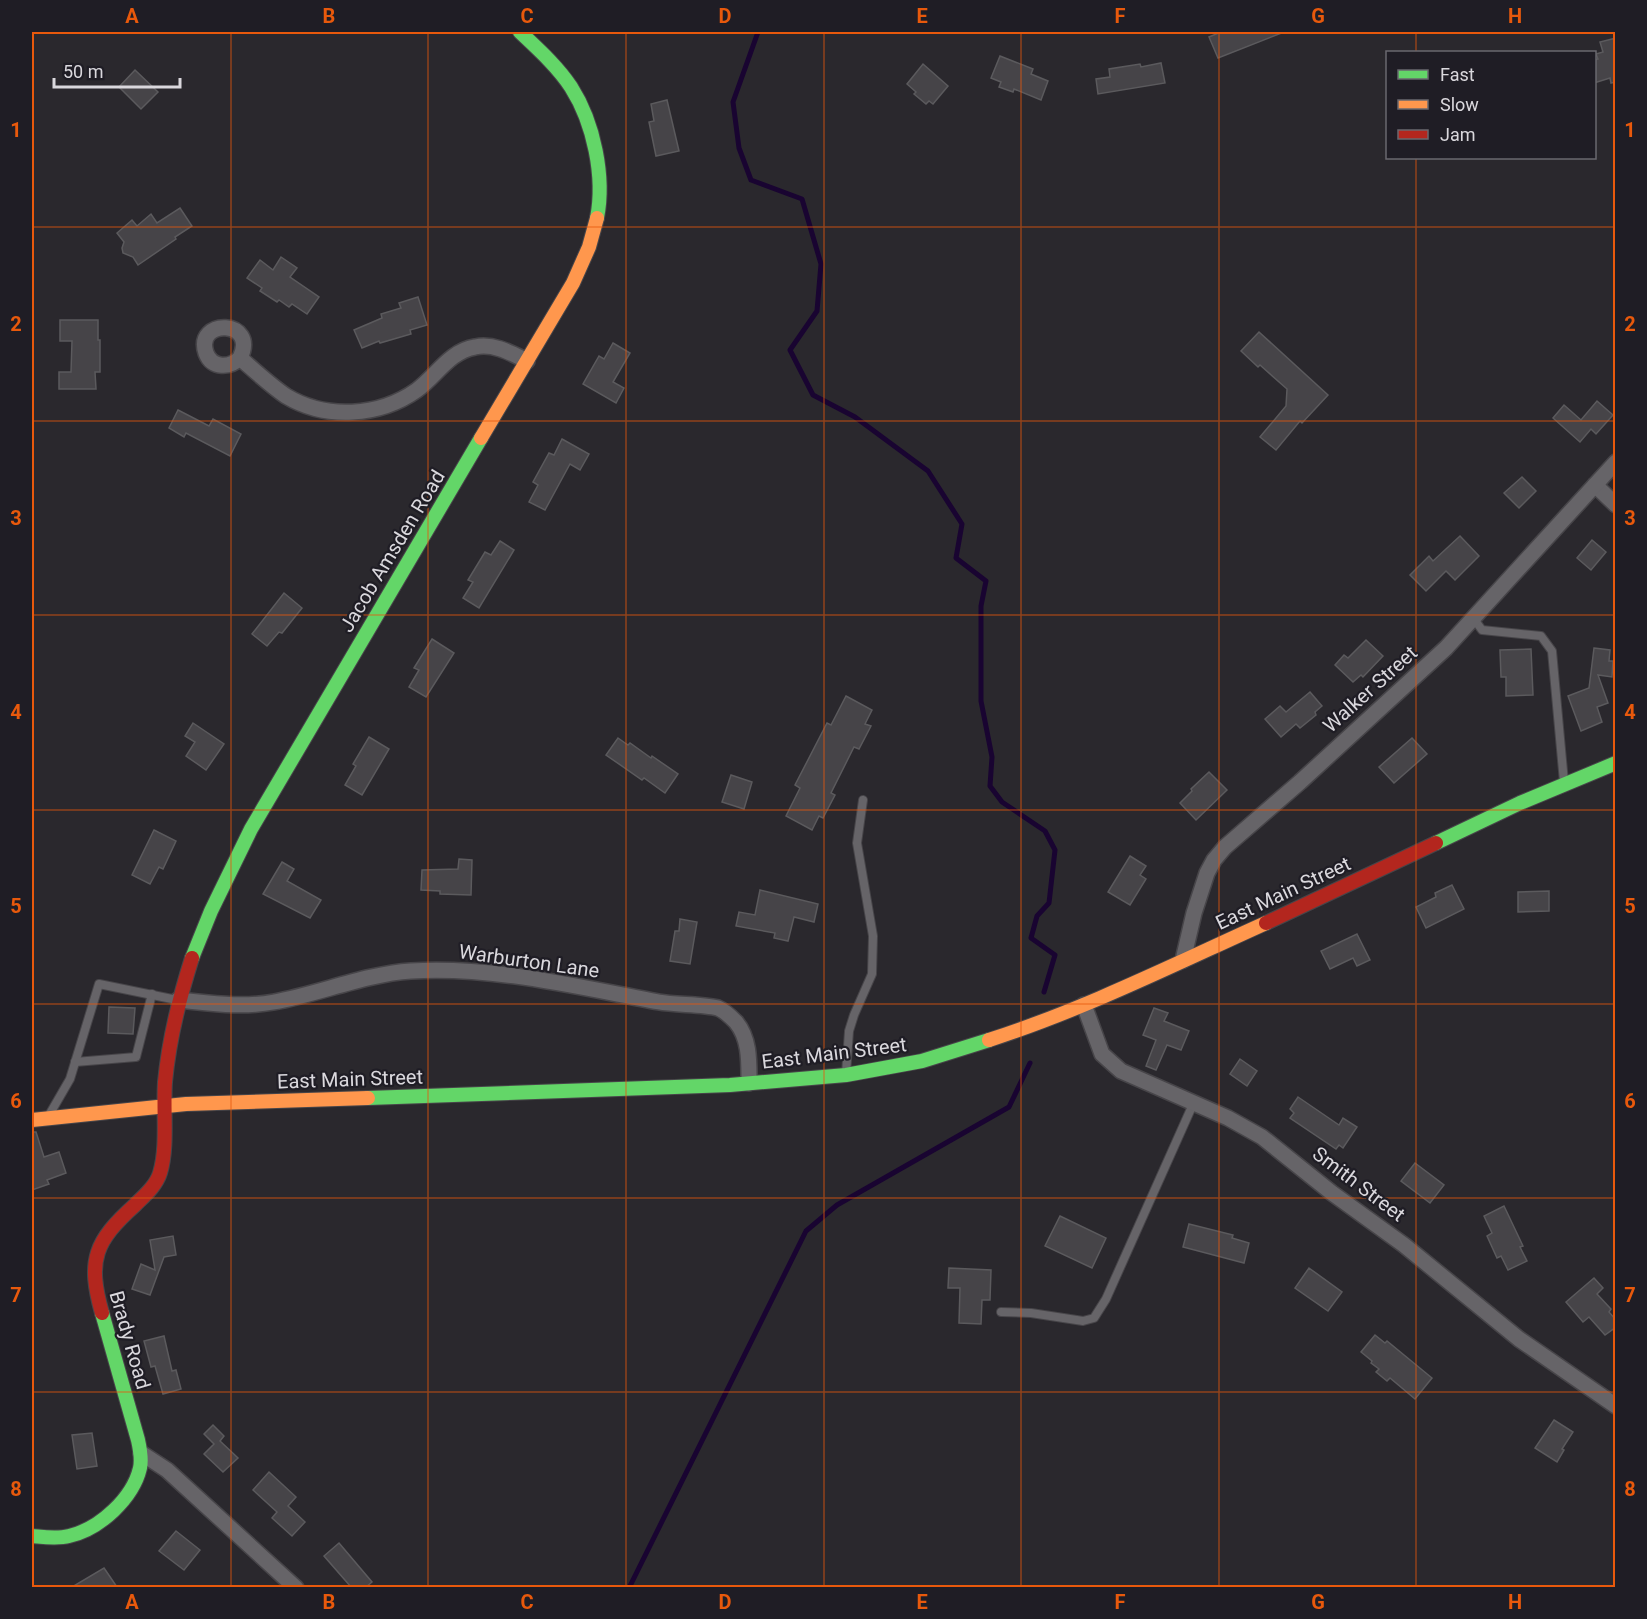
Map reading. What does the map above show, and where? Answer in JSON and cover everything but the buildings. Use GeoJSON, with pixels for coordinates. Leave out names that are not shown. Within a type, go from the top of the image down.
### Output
{"type":"FeatureCollection","features":[{"type":"Feature","properties":{"kind":"street","name":"Jacob Amsden Road"},"geometry":{"type":"LineString","coordinates":[[164,1106],[171,1039],[178,1000],[204,927],[254,822],[527,361],[583,262],[597,221],[600,177],[587,121],[574,94],[546,57],[520,32]]}},
{"type":"Feature","properties":{"kind":"street"},"geometry":{"type":"LineString","coordinates":[[240,358],[288,397],[319,408],[352,413],[375,410],[396,402],[417,390],[454,356],[476,346],[499,348],[527,361]]}},
{"type":"Feature","properties":{"kind":"street","name":"Walker Street"},"geometry":{"type":"LineString","coordinates":[[1183,960],[1207,873],[1225,847],[1300,782],[1446,648],[1616,462]]}},
{"type":"Feature","properties":{"kind":"street"},"geometry":{"type":"LineString","coordinates":[[1595,485],[1616,505]]}},
{"type":"Feature","properties":{"kind":"street","name":"East Main Street"},"geometry":{"type":"LineString","coordinates":[[32,1120],[186,1104],[749,1083],[846,1075],[922,1061],[1034,1026],[1084,1005],[1564,784],[1616,763]]}},
{"type":"Feature","properties":{"kind":"street","name":"Warburton Lane"},"geometry":{"type":"LineString","coordinates":[[178,1000],[239,1005],[273,1002],[410,971],[510,975],[667,1003],[719,1008],[736,1022],[743,1035],[748,1049],[749,1083]]}},
{"type":"Feature","properties":{"kind":"street","name":"Smith Street"},"geometry":{"type":"LineString","coordinates":[[1084,1005],[1102,1054],[1121,1071],[1194,1102],[1262,1137],[1332,1193],[1404,1245],[1519,1339],[1616,1406]]}},
{"type":"Feature","properties":{"kind":"street","name":"Brady Road"},"geometry":{"type":"LineString","coordinates":[[141,1453],[98,1300],[93,1269],[98,1247],[103,1238],[158,1179],[161,1168],[164,1106]]}},
{"type":"Feature","properties":{"kind":"street"},"geometry":{"type":"LineString","coordinates":[[32,1536],[54,1538],[72,1535],[100,1521],[127,1494],[140,1468],[141,1453]]}},
{"type":"Feature","properties":{"kind":"street"},"geometry":{"type":"LineString","coordinates":[[141,1453],[166,1470],[296,1587]]}},
{"type":"Feature","properties":{"kind":"lane"},"geometry":{"type":"LineString","coordinates":[[1474,619],[1482,630],[1541,636],[1552,651],[1564,784]]}},
{"type":"Feature","properties":{"kind":"lane"},"geometry":{"type":"LineString","coordinates":[[846,1075],[849,1031],[872,974],[873,936],[857,843],[862,800]]}},
{"type":"Feature","properties":{"kind":"lane"},"geometry":{"type":"LineString","coordinates":[[47,1118],[69,1079],[99,984],[178,1000]]}},
{"type":"Feature","properties":{"kind":"lane"},"geometry":{"type":"LineString","coordinates":[[75,1062],[136,1057],[152,994]]}},
{"type":"Feature","properties":{"kind":"lane"},"geometry":{"type":"LineString","coordinates":[[1001,1312],[1031,1313],[1083,1321],[1094,1318],[1106,1299],[1194,1102]]}},
{"type":"Feature","properties":{"kind":"waterway"},"geometry":{"type":"LineString","coordinates":[[758,32],[733,102],[739,148],[751,180],[802,199],[821,264],[817,311],[790,350],[813,395],[855,417],[928,471],[962,524],[956,558],[986,581],[981,606],[981,701],[992,757],[990,786],[1002,802],[1045,831],[1055,850],[1049,903],[1037,916],[1031,938],[1055,955],[1044,992]]}},
{"type":"Feature","properties":{"kind":"waterway"},"geometry":{"type":"LineString","coordinates":[[629,1588],[806,1231],[837,1205],[1009,1107],[1030,1063]]}},
{"type":"Feature","properties":{"kind":"traffic: fast"},"geometry":{"type":"LineString","coordinates":[[520,32],[566,79],[586,117],[596,151],[600,185],[597,218]]}},
{"type":"Feature","properties":{"kind":"traffic: fast"},"geometry":{"type":"LineString","coordinates":[[192,958],[211,911],[251,829],[481,438]]}},
{"type":"Feature","properties":{"kind":"traffic: fast"},"geometry":{"type":"LineString","coordinates":[[1436,843],[1520,803],[1616,763]]}},
{"type":"Feature","properties":{"kind":"traffic: fast"},"geometry":{"type":"LineString","coordinates":[[368,1098],[730,1085],[846,1075],[922,1061],[989,1040]]}},
{"type":"Feature","properties":{"kind":"traffic: fast"},"geometry":{"type":"LineString","coordinates":[[32,1536],[64,1537],[92,1527],[114,1511],[123,1501],[140,1468],[138,1440],[102,1313]]}},
{"type":"Feature","properties":{"kind":"traffic: slow"},"geometry":{"type":"LineString","coordinates":[[481,438],[573,283],[589,247],[597,218]]}},
{"type":"Feature","properties":{"kind":"traffic: slow"},"geometry":{"type":"LineString","coordinates":[[989,1040],[1095,1000],[1266,923]]}},
{"type":"Feature","properties":{"kind":"traffic: slow"},"geometry":{"type":"LineString","coordinates":[[32,1120],[186,1104],[368,1098]]}},
{"type":"Feature","properties":{"kind":"traffic: jam"},"geometry":{"type":"LineString","coordinates":[[1266,923],[1436,843]]}},
{"type":"Feature","properties":{"kind":"traffic: jam"},"geometry":{"type":"LineString","coordinates":[[102,1313],[95,1279],[98,1253],[111,1230],[156,1182],[160,1173],[165,1140],[165,1082],[169,1050],[192,958]]}}]}
